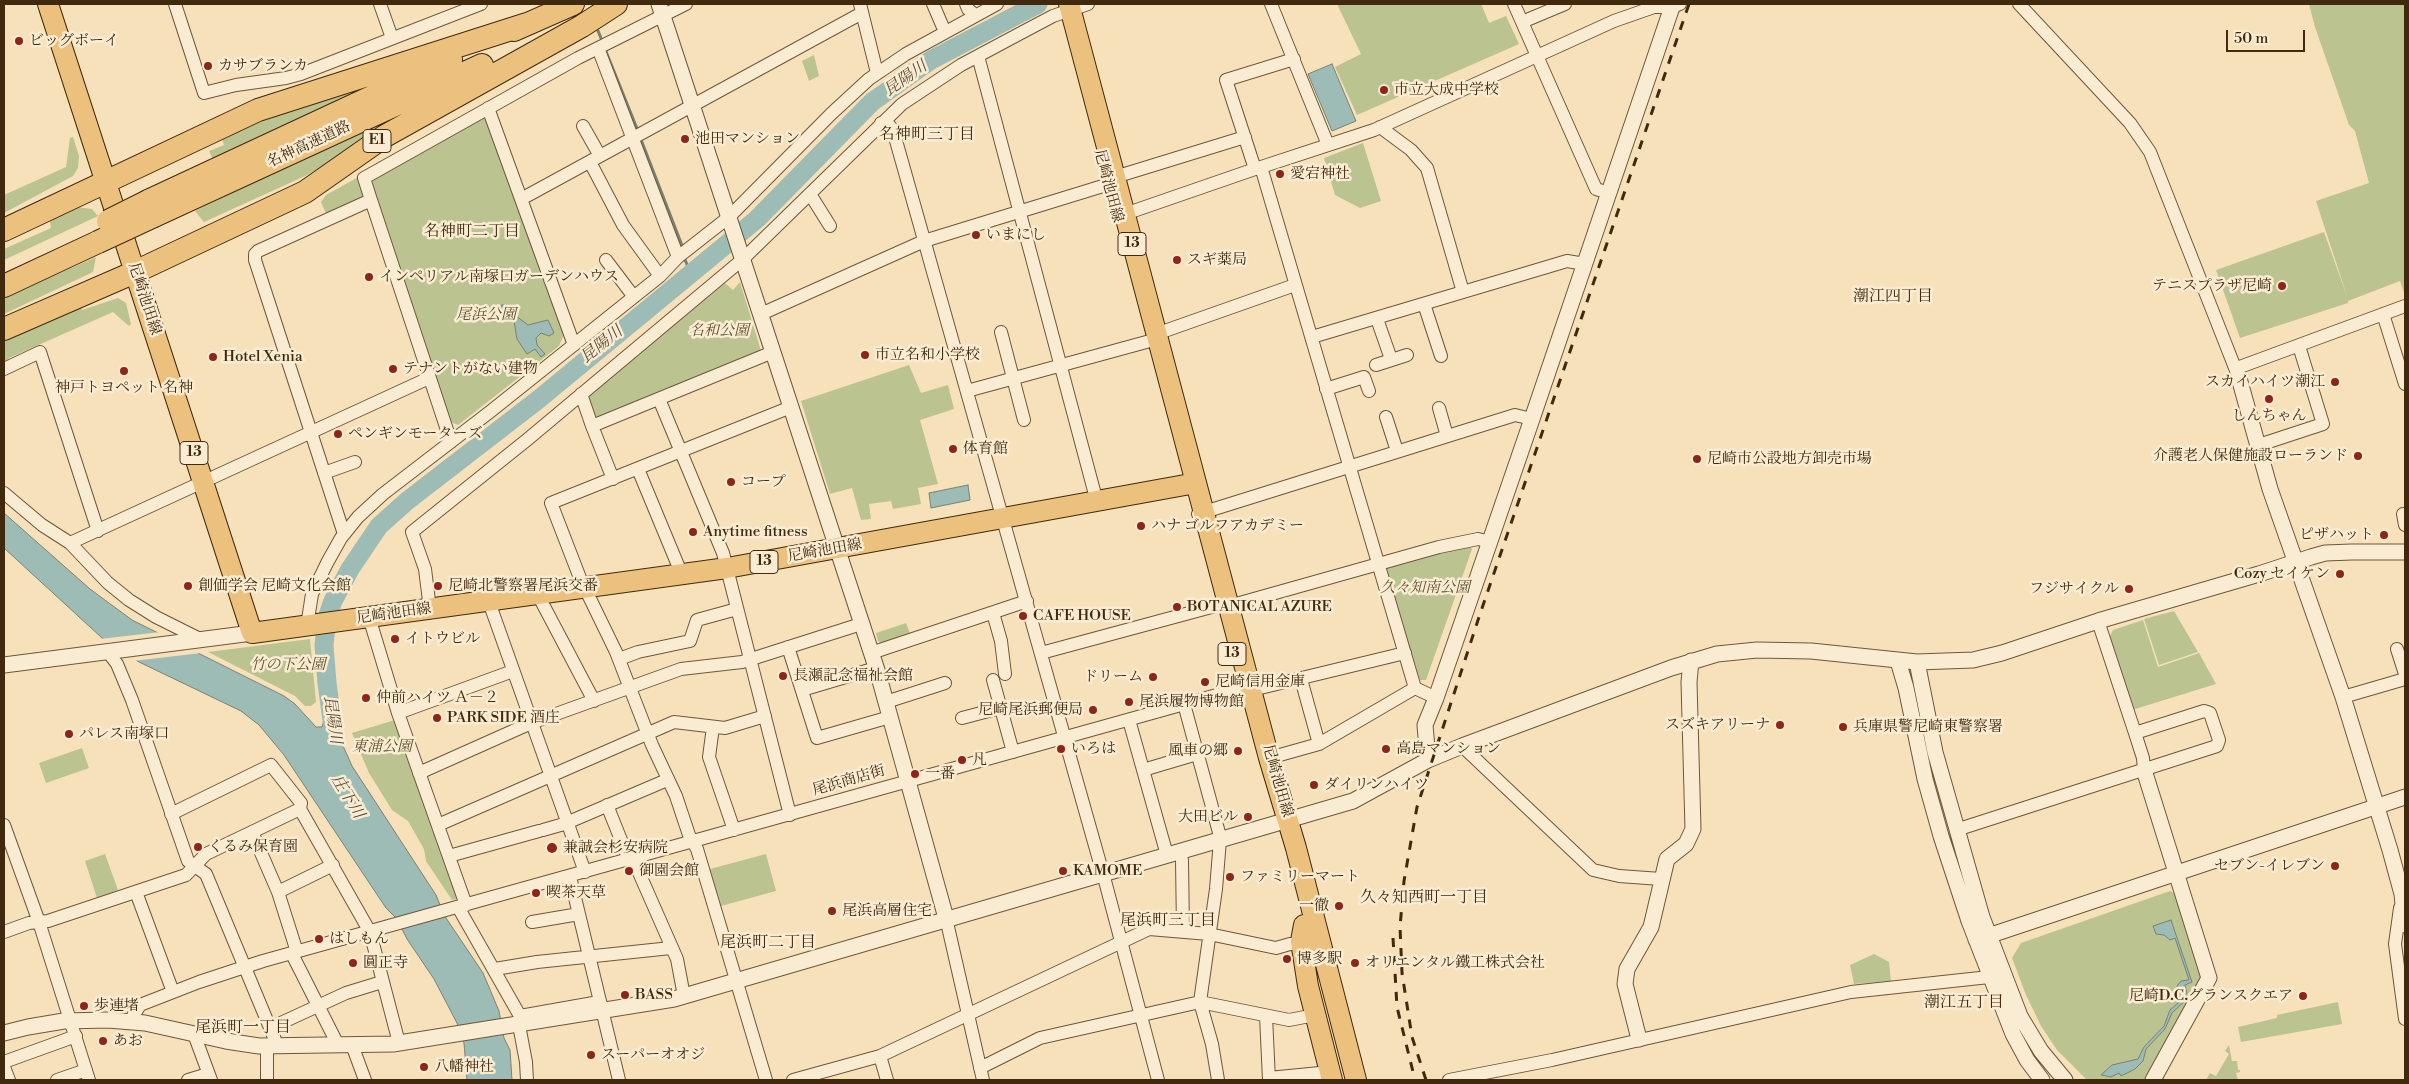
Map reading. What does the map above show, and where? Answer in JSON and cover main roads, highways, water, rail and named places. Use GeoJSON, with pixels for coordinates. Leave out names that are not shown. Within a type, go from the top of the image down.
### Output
{"type":"FeatureCollection","features":[{"type":"Feature","properties":{"kind":"highway","name":"名神高速道路"},"geometry":{"type":"LineString","coordinates":[[151,209],[528,24],[573,4]]}},
{"type":"Feature","properties":{"kind":"highway","name":"E1"},"geometry":{"type":"LineString","coordinates":[[4,329],[135,272],[305,192],[385,136],[582,26],[615,4]]}},
{"type":"Feature","properties":{"kind":"highway","name":"名神高速道路"},"geometry":{"type":"LineString","coordinates":[[4,286],[95,235],[151,209],[615,4]]}},
{"type":"Feature","properties":{"kind":"highway","name":"E1"},"geometry":{"type":"LineString","coordinates":[[4,230],[258,110],[528,24]]}},
{"type":"Feature","properties":{"kind":"highway","name":"名神高速道路"},"geometry":{"type":"LineString","coordinates":[[4,269],[95,235]]}},
{"type":"Feature","properties":{"kind":"main road","name":"尼崎池田線"},"geometry":{"type":"LineString","coordinates":[[48,4],[107,181],[252,633],[727,568],[1097,502],[1192,483]]}},
{"type":"Feature","properties":{"kind":"main road","name":"尼崎池田線"},"geometry":{"type":"LineString","coordinates":[[1069,7],[1121,216],[1282,823]]}},
{"type":"Feature","properties":{"kind":"main road","name":"尼崎池田線"},"geometry":{"type":"LineString","coordinates":[[1246,689],[1269,758],[1307,930],[1335,1077]]}},
{"type":"Feature","properties":{"kind":"main road","name":"尼崎池田線"},"geometry":{"type":"LineString","coordinates":[[1307,930],[1356,1080]]}},
{"type":"Feature","properties":{"kind":"main road"},"geometry":{"type":"LineString","coordinates":[[1307,930],[1315,1014],[1335,1077]]}},
{"type":"Feature","properties":{"kind":"main road"},"geometry":{"type":"LineString","coordinates":[[1307,930],[1328,944],[1367,1080]]}},
{"type":"Feature","properties":{"kind":"water"},"geometry":{"type":"Polygon","coordinates":[[[1332,64],[1356,121],[1332,131],[1308,74],[1332,64]]]}},
{"type":"Feature","properties":{"kind":"water"},"geometry":{"type":"Polygon","coordinates":[[[502,305],[507,305],[507,309],[528,325],[548,320],[554,333],[549,336],[541,333],[536,338],[537,345],[545,354],[541,357],[535,349],[527,354],[517,339],[514,321],[499,311],[502,305]]]}},
{"type":"Feature","properties":{"kind":"water"},"geometry":{"type":"Polygon","coordinates":[[[968,485],[970,500],[931,508],[929,493],[968,485]]]}},
{"type":"Feature","properties":{"kind":"water","name":"庄下川"},"geometry":{"type":"Polygon","coordinates":[[[4,513],[90,589],[132,620],[284,696],[295,704],[316,727],[322,727],[324,720],[335,718],[340,739],[352,766],[436,895],[444,915],[483,973],[499,1011],[504,1038],[510,1050],[512,1080],[467,1080],[464,1043],[458,1025],[434,979],[407,939],[397,919],[386,908],[284,755],[259,725],[241,711],[139,662],[102,638],[4,548],[4,513]]]}},
{"type":"Feature","properties":{"kind":"water"},"geometry":{"type":"Polygon","coordinates":[[[2171,920],[2192,982],[2185,985],[2188,998],[2172,1013],[2165,1029],[2146,1049],[2143,1061],[2135,1069],[2121,1076],[2119,1073],[2111,1077],[2101,1075],[2112,1065],[2138,1059],[2144,1047],[2164,1026],[2170,1010],[2185,997],[2183,990],[2179,991],[2177,986],[2181,981],[2189,980],[2175,938],[2170,940],[2164,935],[2156,934],[2153,926],[2171,920]]]}},
{"type":"Feature","properties":{"kind":"waterway","name":"昆陽川"},"geometry":{"type":"LineString","coordinates":[[335,743],[324,645],[327,618],[333,601],[350,569],[379,526],[407,501],[539,399],[757,219],[872,102],[931,60],[1038,4]]}},
{"type":"Feature","properties":{"kind":"waterway"},"geometry":{"type":"LineString","coordinates":[[596,26],[603,43]]}},
{"type":"Feature","properties":{"kind":"waterway"},"geometry":{"type":"LineString","coordinates":[[605,49],[638,131]]}},
{"type":"Feature","properties":{"kind":"waterway"},"geometry":{"type":"LineString","coordinates":[[640,137],[683,248]]}},
{"type":"Feature","properties":{"kind":"waterway"},"geometry":{"type":"LineString","coordinates":[[684,257],[691,275]]}},
{"type":"Feature","properties":{"kind":"railway"},"geometry":{"type":"LineString","coordinates":[[1426,1080],[1412,1037],[1402,973],[1400,927],[1404,881],[1417,807],[1480,614],[1689,4]]}},
{"type":"Feature","properties":{"kind":"railway"},"geometry":{"type":"LineString","coordinates":[[1393,938],[1397,1007],[1415,1080]]}},
{"type":"Feature","properties":{"kind":"place","name":"ビッグボーイ"},"geometry":{"type":"Point","coordinates":[19,41]}},
{"type":"Feature","properties":{"kind":"place","name":"カサブランカ"},"geometry":{"type":"Point","coordinates":[208,66]}},
{"type":"Feature","properties":{"kind":"place","name":"市立大成中学校"},"geometry":{"type":"Point","coordinates":[1384,90]}},
{"type":"Feature","properties":{"kind":"place","name":"池田マンション"},"geometry":{"type":"Point","coordinates":[685,139]}},
{"type":"Feature","properties":{"kind":"place","name":"愛宕神社"},"geometry":{"type":"Point","coordinates":[1280,174]}},
{"type":"Feature","properties":{"kind":"place","name":"いまにし"},"geometry":{"type":"Point","coordinates":[976,235]}},
{"type":"Feature","properties":{"kind":"place","name":"スギ薬局"},"geometry":{"type":"Point","coordinates":[1177,260]}},
{"type":"Feature","properties":{"kind":"place","name":"インペリアル南塚口ガーデンハウス"},"geometry":{"type":"Point","coordinates":[369,277]}},
{"type":"Feature","properties":{"kind":"place","name":"テニスプラザ尼崎"},"geometry":{"type":"Point","coordinates":[2282,286]}},
{"type":"Feature","properties":{"kind":"place","name":"市立名和小学校"},"geometry":{"type":"Point","coordinates":[865,355]}},
{"type":"Feature","properties":{"kind":"place","name":"Hotel Xenia"},"geometry":{"type":"Point","coordinates":[213,357]}},
{"type":"Feature","properties":{"kind":"place","name":"テナントがない建物"},"geometry":{"type":"Point","coordinates":[393,369]}},
{"type":"Feature","properties":{"kind":"place","name":"神戸トヨペット 名神"},"geometry":{"type":"Point","coordinates":[124,371]}},
{"type":"Feature","properties":{"kind":"place","name":"スカイハイツ潮江"},"geometry":{"type":"Point","coordinates":[2335,382]}},
{"type":"Feature","properties":{"kind":"place","name":"しんちゃん"},"geometry":{"type":"Point","coordinates":[2269,399]}},
{"type":"Feature","properties":{"kind":"place","name":"ペンギンモーターズ"},"geometry":{"type":"Point","coordinates":[338,434]}},
{"type":"Feature","properties":{"kind":"place","name":"体育館"},"geometry":{"type":"Point","coordinates":[953,449]}},
{"type":"Feature","properties":{"kind":"place","name":"介護老人保健施設ローランド"},"geometry":{"type":"Point","coordinates":[2358,456]}},
{"type":"Feature","properties":{"kind":"place","name":"尼崎市公設地方卸売市場"},"geometry":{"type":"Point","coordinates":[1697,459]}},
{"type":"Feature","properties":{"kind":"place","name":"コープ"},"geometry":{"type":"Point","coordinates":[731,482]}},
{"type":"Feature","properties":{"kind":"place","name":"ハナ ゴルフアカデミー"},"geometry":{"type":"Point","coordinates":[1141,526]}},
{"type":"Feature","properties":{"kind":"place","name":"Anytime fitness"},"geometry":{"type":"Point","coordinates":[693,532]}},
{"type":"Feature","properties":{"kind":"place","name":"ピザハット"},"geometry":{"type":"Point","coordinates":[2384,535]}},
{"type":"Feature","properties":{"kind":"place","name":"Cozy セイケン"},"geometry":{"type":"Point","coordinates":[2340,574]}},
{"type":"Feature","properties":{"kind":"place","name":"創価学会 尼崎文化会館"},"geometry":{"type":"Point","coordinates":[188,586]}},
{"type":"Feature","properties":{"kind":"place","name":"尼崎北警察署尾浜交番"},"geometry":{"type":"Point","coordinates":[438,586]}},
{"type":"Feature","properties":{"kind":"place","name":"フジサイクル"},"geometry":{"type":"Point","coordinates":[2129,589]}},
{"type":"Feature","properties":{"kind":"place","name":"BOTANICAL AZURE"},"geometry":{"type":"Point","coordinates":[1177,607]}},
{"type":"Feature","properties":{"kind":"place","name":"CAFE HOUSE"},"geometry":{"type":"Point","coordinates":[1023,616]}},
{"type":"Feature","properties":{"kind":"place","name":"イトウビル"},"geometry":{"type":"Point","coordinates":[395,639]}},
{"type":"Feature","properties":{"kind":"place","name":"長瀬記念福祉会館"},"geometry":{"type":"Point","coordinates":[783,676]}},
{"type":"Feature","properties":{"kind":"place","name":"ドリーム"},"geometry":{"type":"Point","coordinates":[1153,677]}},
{"type":"Feature","properties":{"kind":"place","name":"尼崎信用金庫"},"geometry":{"type":"Point","coordinates":[1205,682]}},
{"type":"Feature","properties":{"kind":"place","name":"仲前ハイツ Ａ－２"},"geometry":{"type":"Point","coordinates":[366,698]}},
{"type":"Feature","properties":{"kind":"place","name":"尾浜履物博物館"},"geometry":{"type":"Point","coordinates":[1129,702]}},
{"type":"Feature","properties":{"kind":"place","name":"尼崎尾浜郵便局"},"geometry":{"type":"Point","coordinates":[1093,710]}},
{"type":"Feature","properties":{"kind":"place","name":"PARK SIDE 酒庄"},"geometry":{"type":"Point","coordinates":[437,718]}},
{"type":"Feature","properties":{"kind":"place","name":"スズキアリーナ"},"geometry":{"type":"Point","coordinates":[1780,725]}},
{"type":"Feature","properties":{"kind":"place","name":"兵庫県警尼崎東警察署"},"geometry":{"type":"Point","coordinates":[1843,727]}},
{"type":"Feature","properties":{"kind":"place","name":"パレス南塚口"},"geometry":{"type":"Point","coordinates":[69,734]}},
{"type":"Feature","properties":{"kind":"place","name":"いろは"},"geometry":{"type":"Point","coordinates":[1061,749]}},
{"type":"Feature","properties":{"kind":"place","name":"高島マンション"},"geometry":{"type":"Point","coordinates":[1386,749]}},
{"type":"Feature","properties":{"kind":"place","name":"風車の郷"},"geometry":{"type":"Point","coordinates":[1238,751]}},
{"type":"Feature","properties":{"kind":"place","name":"凡"},"geometry":{"type":"Point","coordinates":[962,760]}},
{"type":"Feature","properties":{"kind":"place","name":"一番"},"geometry":{"type":"Point","coordinates":[915,774]}},
{"type":"Feature","properties":{"kind":"place","name":"ダイリンハイツ"},"geometry":{"type":"Point","coordinates":[1314,785]}},
{"type":"Feature","properties":{"kind":"place","name":"大田ビル"},"geometry":{"type":"Point","coordinates":[1248,817]}},
{"type":"Feature","properties":{"kind":"place","name":"くるみ保育園"},"geometry":{"type":"Point","coordinates":[198,847]}},
{"type":"Feature","properties":{"kind":"place","name":"兼誠会杉安病院"},"geometry":{"type":"Point","coordinates":[552,848]}},
{"type":"Feature","properties":{"kind":"place","name":"セブン-イレブン"},"geometry":{"type":"Point","coordinates":[2335,866]}},
{"type":"Feature","properties":{"kind":"place","name":"御園会館"},"geometry":{"type":"Point","coordinates":[629,871]}},
{"type":"Feature","properties":{"kind":"place","name":"KAMOME"},"geometry":{"type":"Point","coordinates":[1063,871]}},
{"type":"Feature","properties":{"kind":"place","name":"ファミリーマート"},"geometry":{"type":"Point","coordinates":[1230,877]}},
{"type":"Feature","properties":{"kind":"place","name":"喫茶天草"},"geometry":{"type":"Point","coordinates":[536,893]}},
{"type":"Feature","properties":{"kind":"place","name":"一徹"},"geometry":{"type":"Point","coordinates":[1339,906]}},
{"type":"Feature","properties":{"kind":"place","name":"尾浜高層住宅"},"geometry":{"type":"Point","coordinates":[832,911]}},
{"type":"Feature","properties":{"kind":"place","name":"はしもん"},"geometry":{"type":"Point","coordinates":[319,939]}},
{"type":"Feature","properties":{"kind":"place","name":"博多駅"},"geometry":{"type":"Point","coordinates":[1287,959]}},
{"type":"Feature","properties":{"kind":"place","name":"圓正寺"},"geometry":{"type":"Point","coordinates":[353,963]}},
{"type":"Feature","properties":{"kind":"place","name":"オリエンタル鐵工株式会社"},"geometry":{"type":"Point","coordinates":[1355,963]}},
{"type":"Feature","properties":{"kind":"place","name":"BASS"},"geometry":{"type":"Point","coordinates":[625,995]}},
{"type":"Feature","properties":{"kind":"place","name":"尼崎D.C.グランスクエア"},"geometry":{"type":"Point","coordinates":[2303,996]}},
{"type":"Feature","properties":{"kind":"place","name":"歩連堵"},"geometry":{"type":"Point","coordinates":[84,1006]}},
{"type":"Feature","properties":{"kind":"place","name":"あお"},"geometry":{"type":"Point","coordinates":[103,1041]}},
{"type":"Feature","properties":{"kind":"place","name":"スーパーオオジ"},"geometry":{"type":"Point","coordinates":[591,1055]}},
{"type":"Feature","properties":{"kind":"place","name":"八幡神社"},"geometry":{"type":"Point","coordinates":[424,1067]}},
{"type":"Feature","properties":{"kind":"district","name":"名神町三丁目"},"geometry":{"type":"Point","coordinates":[927,135]}},
{"type":"Feature","properties":{"kind":"district","name":"名神町二丁目"},"geometry":{"type":"Point","coordinates":[472,232]}},
{"type":"Feature","properties":{"kind":"district","name":"潮江四丁目"},"geometry":{"type":"Point","coordinates":[1893,297]}},
{"type":"Feature","properties":{"kind":"district","name":"久々知西町一丁目"},"geometry":{"type":"Point","coordinates":[1424,898]}},
{"type":"Feature","properties":{"kind":"district","name":"尾浜町三丁目"},"geometry":{"type":"Point","coordinates":[1168,921]}},
{"type":"Feature","properties":{"kind":"district","name":"尾浜町二丁目"},"geometry":{"type":"Point","coordinates":[768,943]}},
{"type":"Feature","properties":{"kind":"district","name":"潮江五丁目"},"geometry":{"type":"Point","coordinates":[1964,1003]}},
{"type":"Feature","properties":{"kind":"district","name":"尾浜町一丁目"},"geometry":{"type":"Point","coordinates":[243,1028]}},
{"type":"Feature","properties":{"kind":"park label","name":"尾浜公園"},"geometry":{"type":"Point","coordinates":[486,315]}},
{"type":"Feature","properties":{"kind":"park label","name":"名和公園"},"geometry":{"type":"Point","coordinates":[719,331]}},
{"type":"Feature","properties":{"kind":"park label","name":"久々知南公園"},"geometry":{"type":"Point","coordinates":[1425,588]}},
{"type":"Feature","properties":{"kind":"park label","name":"竹の下公園"},"geometry":{"type":"Point","coordinates":[288,665]}},
{"type":"Feature","properties":{"kind":"park label","name":"東浦公園"},"geometry":{"type":"Point","coordinates":[382,747]}}]}
